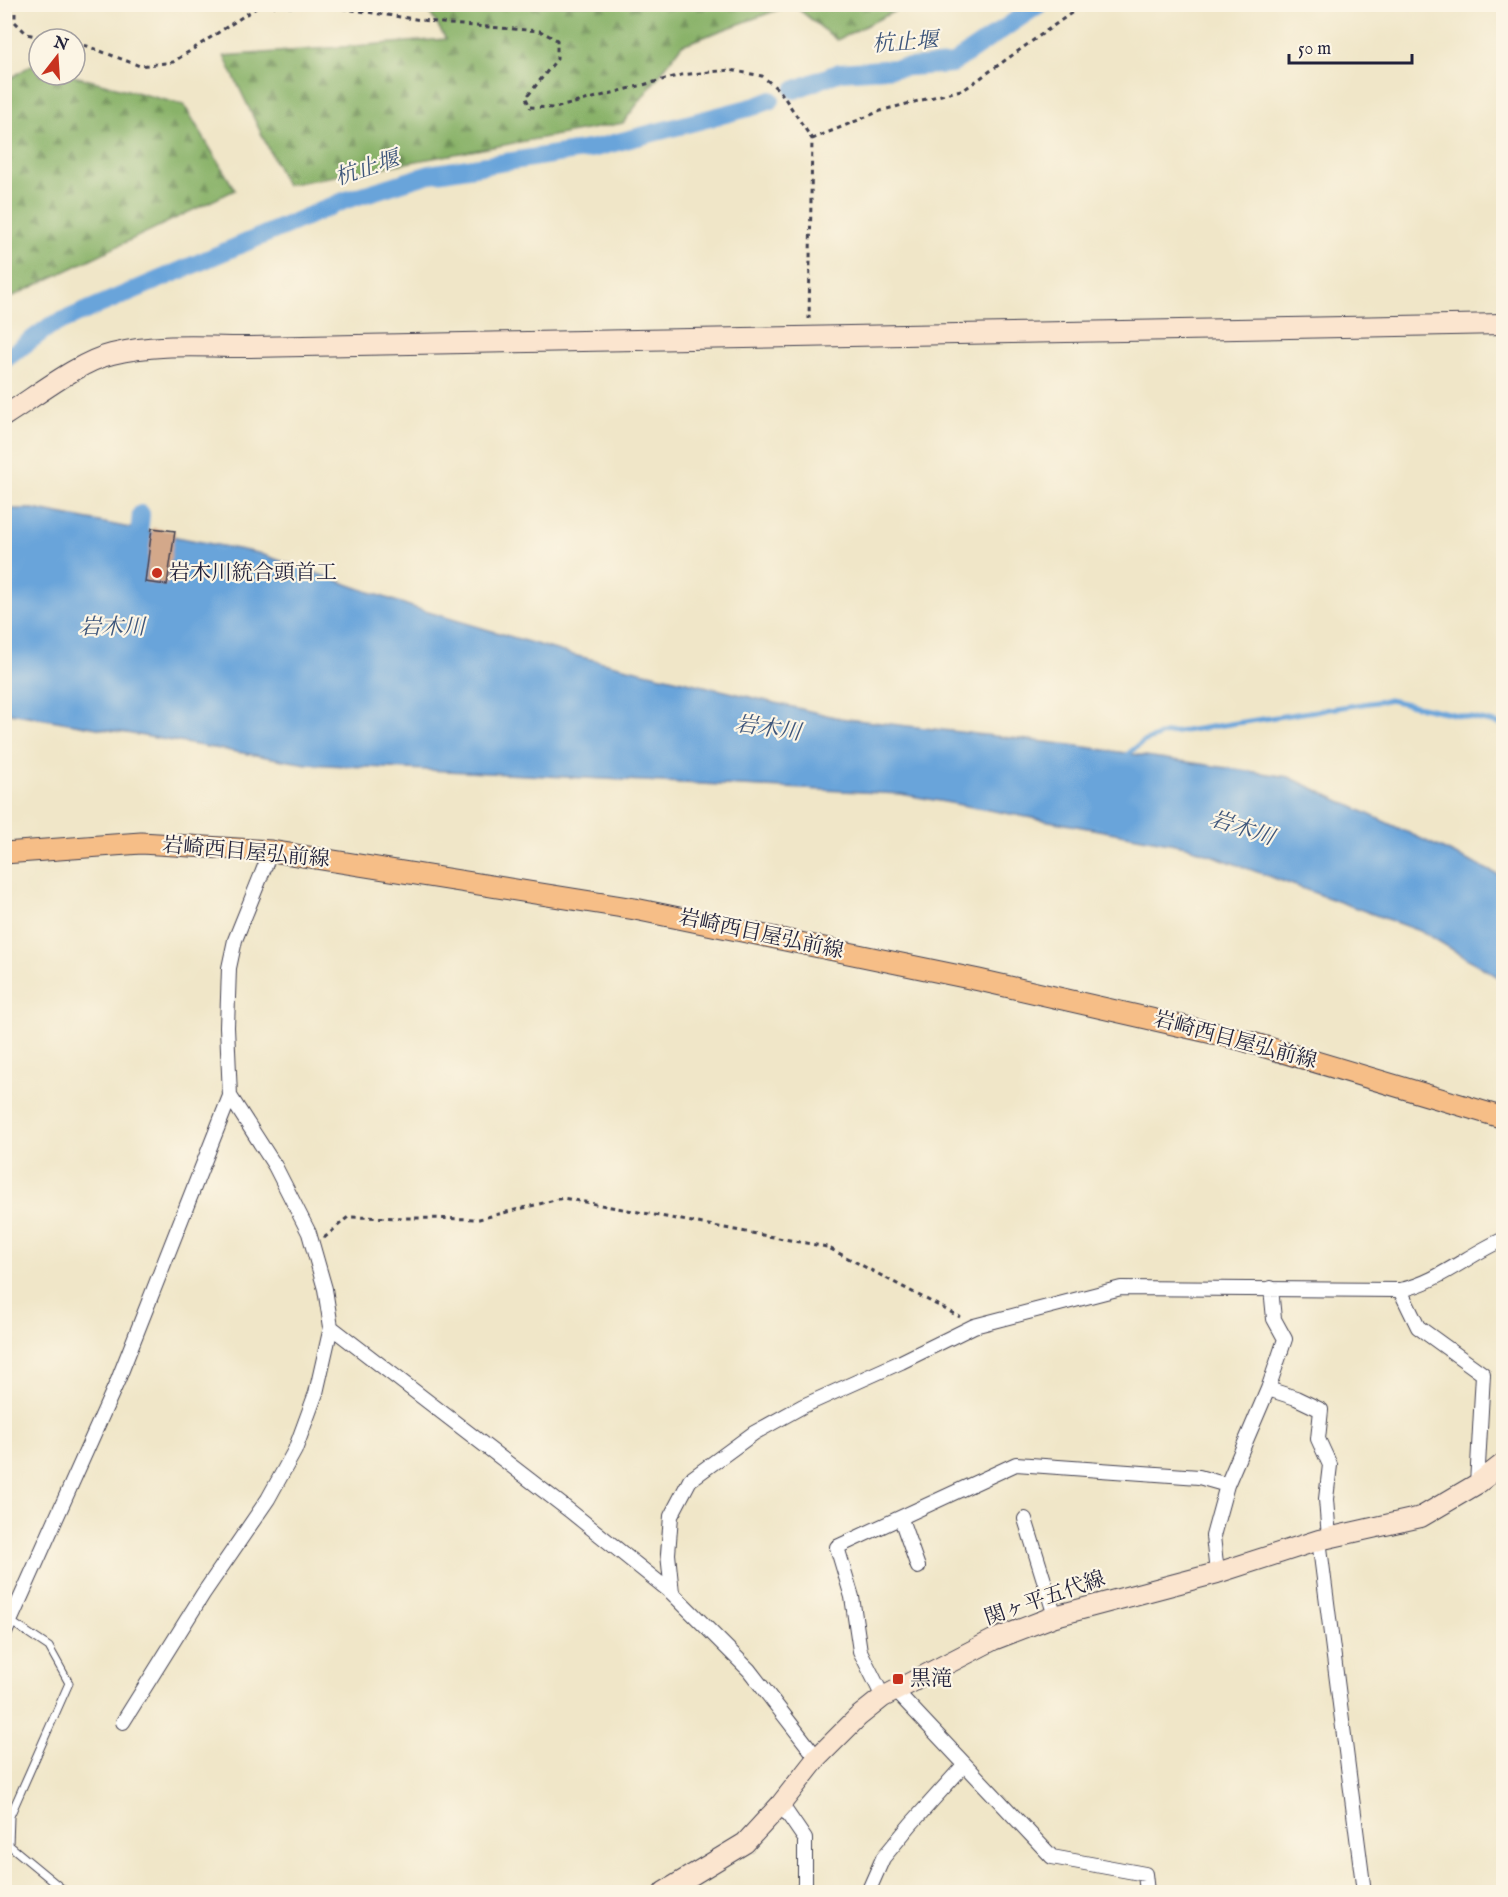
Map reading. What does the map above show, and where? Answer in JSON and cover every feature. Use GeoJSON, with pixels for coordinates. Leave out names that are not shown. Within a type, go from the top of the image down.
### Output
{"type":"FeatureCollection","features":[{"type":"Feature","properties":{"kind":"main road","name":"岩崎西目屋弘前線"},"geometry":{"type":"LineString","coordinates":[[4,853],[141,843],[271,851],[635,909],[979,980],[1239,1039],[1503,1118]]}},
{"type":"Feature","properties":{"kind":"street"},"geometry":{"type":"LineString","coordinates":[[4,416],[81,367],[111,354],[167,347],[1503,324]]}},
{"type":"Feature","properties":{"kind":"street"},"geometry":{"type":"LineString","coordinates":[[4,1635],[118,1380],[230,1096],[227,1027],[229,968],[235,940],[271,851]]}},
{"type":"Feature","properties":{"kind":"street"},"geometry":{"type":"LineString","coordinates":[[123,1722],[203,1594],[268,1498],[295,1450],[316,1393],[331,1327],[325,1289],[309,1233],[275,1166],[230,1096]]}},
{"type":"Feature","properties":{"kind":"street"},"geometry":{"type":"LineString","coordinates":[[672,1593],[668,1554],[671,1516],[690,1480],[754,1433],[803,1406],[974,1326],[1121,1288],[1400,1290],[1418,1287],[1483,1247],[1503,1239]]}},
{"type":"Feature","properties":{"kind":"street"},"geometry":{"type":"LineString","coordinates":[[1217,1573],[1213,1536],[1227,1485],[1268,1389],[1285,1339],[1274,1319],[1271,1288]]}},
{"type":"Feature","properties":{"kind":"street"},"geometry":{"type":"LineString","coordinates":[[1400,1290],[1418,1327],[1483,1374],[1477,1484]]}},
{"type":"Feature","properties":{"kind":"street"},"geometry":{"type":"LineString","coordinates":[[331,1327],[570,1511],[672,1593],[749,1670],[817,1758]]}},
{"type":"Feature","properties":{"kind":"street"},"geometry":{"type":"LineString","coordinates":[[1268,1389],[1322,1410],[1318,1439],[1330,1465],[1324,1539],[1364,1893]]}},
{"type":"Feature","properties":{"kind":"street","name":"関ヶ平五代線"},"geometry":{"type":"LineString","coordinates":[[664,1893],[745,1843],[781,1804],[817,1758],[858,1717],[889,1694],[993,1640],[1055,1616],[1217,1573],[1324,1539],[1420,1516],[1477,1484],[1503,1463]]}},
{"type":"Feature","properties":{"kind":"street"},"geometry":{"type":"LineString","coordinates":[[1147,1893],[1145,1874],[1052,1857],[964,1765],[889,1694],[860,1651],[852,1597],[837,1547],[1016,1464],[1199,1477],[1227,1485]]}},
{"type":"Feature","properties":{"kind":"street"},"geometry":{"type":"LineString","coordinates":[[901,1519],[918,1568]]}},
{"type":"Feature","properties":{"kind":"street"},"geometry":{"type":"LineString","coordinates":[[1025,1519],[1055,1616]]}},
{"type":"Feature","properties":{"kind":"street"},"geometry":{"type":"LineString","coordinates":[[868,1893],[884,1858],[964,1765]]}},
{"type":"Feature","properties":{"kind":"street"},"geometry":{"type":"LineString","coordinates":[[781,1804],[805,1839],[805,1886],[800,1893]]}},
{"type":"Feature","properties":{"kind":"lane"},"geometry":{"type":"LineString","coordinates":[[10,1622],[49,1647],[69,1683],[10,1816],[9,1845],[66,1893]]}},
{"type":"Feature","properties":{"kind":"path"},"geometry":{"type":"LineString","coordinates":[[15,4],[15,22],[27,34]]}},
{"type":"Feature","properties":{"kind":"path"},"geometry":{"type":"LineString","coordinates":[[812,139],[884,110],[965,89],[1084,4]]}},
{"type":"Feature","properties":{"kind":"path"},"geometry":{"type":"LineString","coordinates":[[87,48],[140,66],[173,62],[259,6],[339,8],[449,24],[540,31],[557,40],[558,59],[526,98],[530,107],[555,108],[681,75],[730,70],[762,76],[780,91],[812,139],[809,336]]}},
{"type":"Feature","properties":{"kind":"path"},"geometry":{"type":"LineString","coordinates":[[313,1248],[348,1217],[479,1219],[563,1198],[827,1247],[974,1326]]}},
{"type":"Feature","properties":{"kind":"green space"},"geometry":{"type":"Polygon","coordinates":[[[425,5],[791,5],[682,45],[623,123],[286,185],[224,56],[446,39],[425,5]]]}},
{"type":"Feature","properties":{"kind":"green space"},"geometry":{"type":"Polygon","coordinates":[[[793,5],[907,5],[837,40],[793,5]]]}},
{"type":"Feature","properties":{"kind":"green space"},"geometry":{"type":"Polygon","coordinates":[[[27,68],[27,87],[87,87],[87,79],[184,105],[235,190],[5,300],[5,82],[27,68]]]}},
{"type":"Feature","properties":{"kind":"water","name":"岩木川"},"geometry":{"type":"Polygon","coordinates":[[[4,509],[33,509],[258,553],[418,609],[573,655],[839,718],[1071,745],[1289,777],[1503,877],[1503,980],[1425,933],[1186,846],[901,794],[307,764],[5,712],[4,509]]]}},
{"type":"Feature","properties":{"kind":"building"},"geometry":{"type":"Polygon","coordinates":[[[152,528],[175,531],[167,585],[145,582],[152,528]]]}},
{"type":"Feature","properties":{"kind":"waterway","name":"杭止堰"},"geometry":{"type":"LineString","coordinates":[[794,90],[840,72],[952,64],[1040,4]]}},
{"type":"Feature","properties":{"kind":"waterway","name":"杭止堰"},"geometry":{"type":"LineString","coordinates":[[4,360],[50,326],[346,200],[430,174],[595,148],[756,106],[771,100]]}},
{"type":"Feature","properties":{"kind":"waterway"},"geometry":{"type":"LineString","coordinates":[[137,555],[141,514]]}},
{"type":"Feature","properties":{"kind":"waterway"},"geometry":{"type":"LineString","coordinates":[[1124,757],[1143,742],[1164,734],[1389,700],[1504,725]]}},
{"type":"Feature","properties":{"kind":"place","name":"岩木川統合頭首工"},"geometry":{"type":"Point","coordinates":[157,573]}},
{"type":"Feature","properties":{"kind":"place","name":"黒滝"},"geometry":{"type":"Point","coordinates":[898,1679]}}]}
